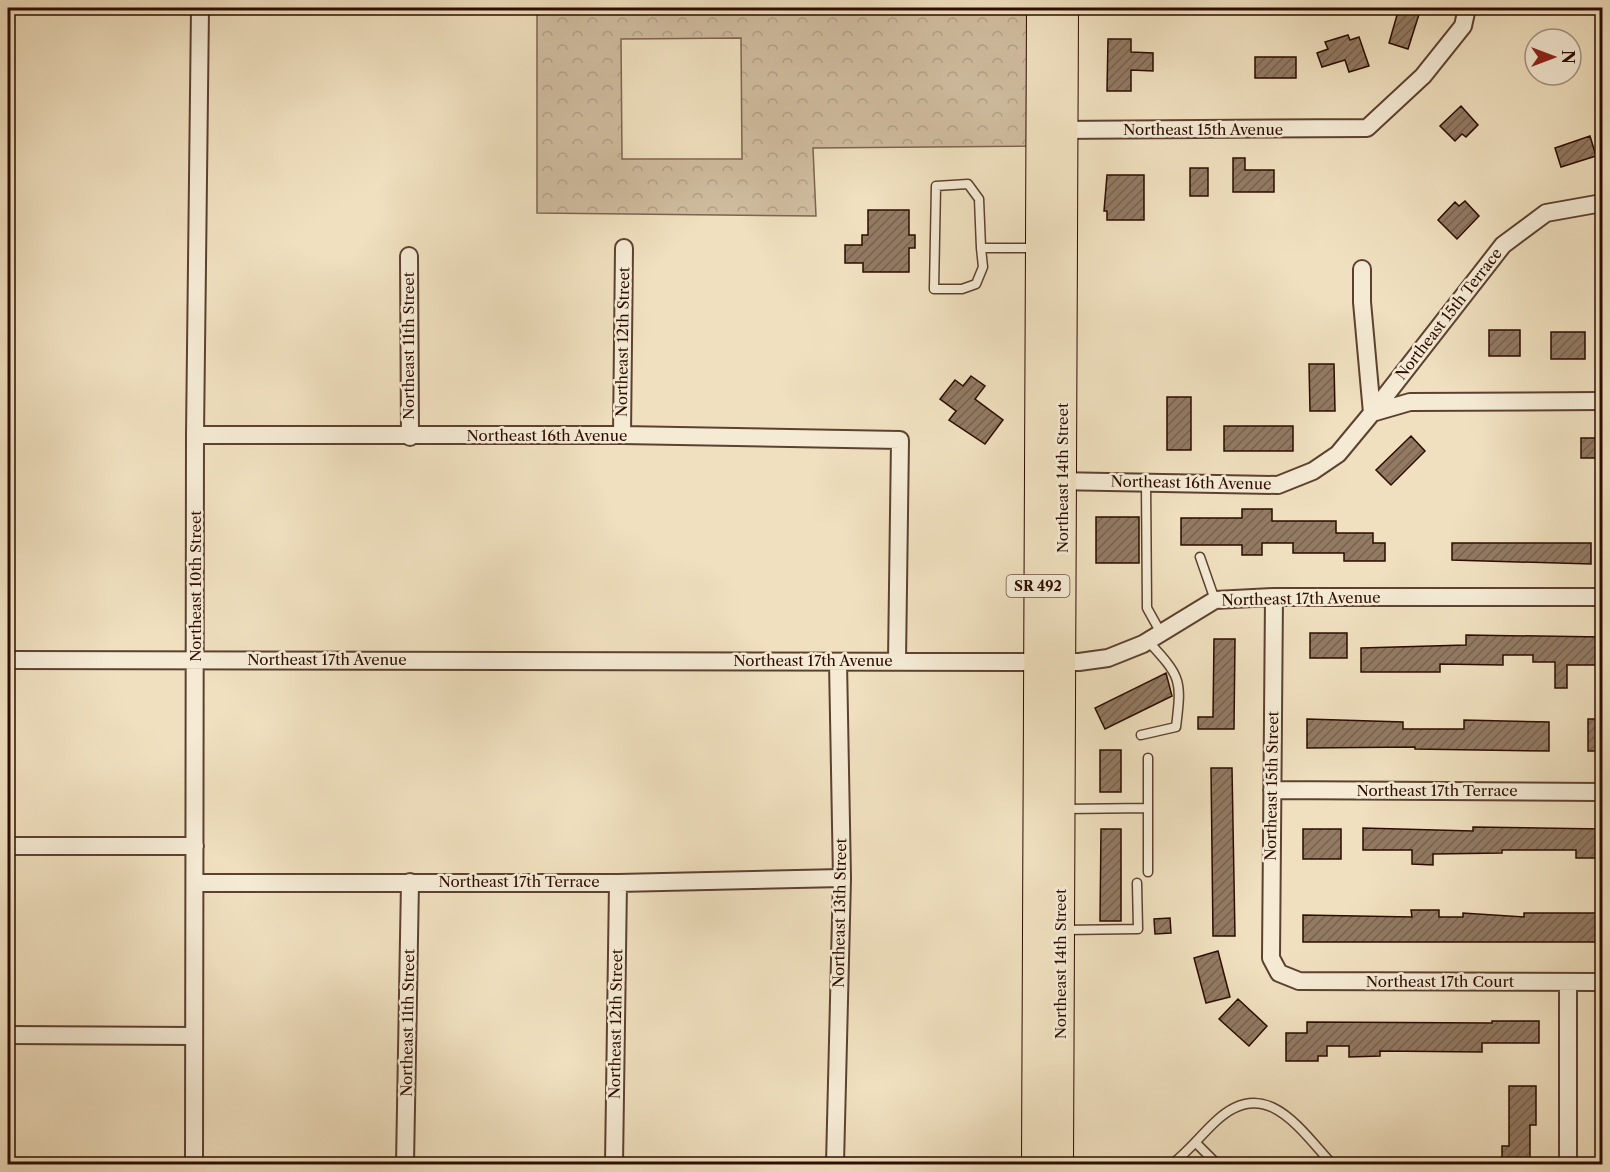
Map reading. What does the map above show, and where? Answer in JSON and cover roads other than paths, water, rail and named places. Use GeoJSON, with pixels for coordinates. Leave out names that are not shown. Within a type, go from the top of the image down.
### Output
{"type":"FeatureCollection","features":[{"type":"Feature","properties":{"kind":"main road","name":"Northeast 14th Street"},"geometry":{"type":"LineString","coordinates":[[1035,1164],[1050,662],[1051,481],[1052,130],[1040,8]]}},
{"type":"Feature","properties":{"kind":"main road","name":"Northeast 14th Street"},"geometry":{"type":"LineString","coordinates":[[1051,481],[1039,248],[1065,8]]}},
{"type":"Feature","properties":{"kind":"main road","name":"Northeast 14th Street"},"geometry":{"type":"LineString","coordinates":[[1050,662],[1062,809],[1060,1164]]}},
{"type":"Feature","properties":{"kind":"street","name":"Northeast 10th Street"},"geometry":{"type":"LineString","coordinates":[[194,1164],[195,435],[200,8]]}},
{"type":"Feature","properties":{"kind":"street","name":"Northeast 15th Avenue"},"geometry":{"type":"LineString","coordinates":[[1052,130],[1367,128],[1423,76],[1463,26],[1467,8]]}},
{"type":"Feature","properties":{"kind":"street","name":"Northeast 15th Terrace"},"geometry":{"type":"LineString","coordinates":[[1372,413],[1503,245],[1546,213],[1602,202]]}},
{"type":"Feature","properties":{"kind":"street","name":"Northeast 12th Street"},"geometry":{"type":"LineString","coordinates":[[622,435],[624,248]]}},
{"type":"Feature","properties":{"kind":"street","name":"Northeast 11th Street"},"geometry":{"type":"LineString","coordinates":[[409,256],[410,437]]}},
{"type":"Feature","properties":{"kind":"street"},"geometry":{"type":"LineString","coordinates":[[1362,269],[1362,302],[1372,413],[1410,402],[1602,400]]}},
{"type":"Feature","properties":{"kind":"street","name":"Northeast 16th Avenue"},"geometry":{"type":"LineString","coordinates":[[1051,481],[1278,485],[1313,471],[1338,454],[1372,413]]}},
{"type":"Feature","properties":{"kind":"street","name":"Northeast 16th Avenue"},"geometry":{"type":"LineString","coordinates":[[195,435],[410,437],[622,435],[900,441],[897,661]]}},
{"type":"Feature","properties":{"kind":"street","name":"Northeast 17th Avenue"},"geometry":{"type":"LineString","coordinates":[[8,660],[1050,662],[1108,658],[1155,637],[1215,600],[1274,597],[1602,597]]}},
{"type":"Feature","properties":{"kind":"street","name":"Northeast 15th Street"},"geometry":{"type":"LineString","coordinates":[[1274,597],[1271,958],[1279,973]]}},
{"type":"Feature","properties":{"kind":"street","name":"Northeast 13th Street"},"geometry":{"type":"LineString","coordinates":[[835,1164],[842,878],[837,662]]}},
{"type":"Feature","properties":{"kind":"street","name":"Northeast 17th Terrace"},"geometry":{"type":"LineString","coordinates":[[1272,790],[1602,792]]}},
{"type":"Feature","properties":{"kind":"street"},"geometry":{"type":"LineString","coordinates":[[8,846],[195,846]]}},
{"type":"Feature","properties":{"kind":"street","name":"Northeast 17th Terrace"},"geometry":{"type":"LineString","coordinates":[[195,883],[618,883],[842,878]]}},
{"type":"Feature","properties":{"kind":"street","name":"Northeast 11th Street"},"geometry":{"type":"LineString","coordinates":[[405,1164],[410,882]]}},
{"type":"Feature","properties":{"kind":"street","name":"Northeast 12th Street"},"geometry":{"type":"LineString","coordinates":[[614,1164],[618,883]]}},
{"type":"Feature","properties":{"kind":"street","name":"Northeast 17th Court"},"geometry":{"type":"LineString","coordinates":[[1279,973],[1299,981],[1602,982]]}},
{"type":"Feature","properties":{"kind":"street"},"geometry":{"type":"LineString","coordinates":[[1568,982],[1568,1164]]}},
{"type":"Feature","properties":{"kind":"street"},"geometry":{"type":"LineString","coordinates":[[8,1035],[193,1036]]}},
{"type":"Feature","properties":{"kind":"lane"},"geometry":{"type":"LineString","coordinates":[[968,184],[979,199],[981,248],[983,267],[976,284],[962,289],[934,290],[936,186],[968,184]]}},
{"type":"Feature","properties":{"kind":"lane"},"geometry":{"type":"LineString","coordinates":[[981,248],[1039,248]]}},
{"type":"Feature","properties":{"kind":"lane"},"geometry":{"type":"LineString","coordinates":[[1141,735],[1176,727],[1180,692],[1174,669],[1155,637],[1147,608],[1146,482]]}},
{"type":"Feature","properties":{"kind":"lane"},"geometry":{"type":"LineString","coordinates":[[1200,557],[1215,600]]}},
{"type":"Feature","properties":{"kind":"lane"},"geometry":{"type":"LineString","coordinates":[[1148,758],[1149,872]]}},
{"type":"Feature","properties":{"kind":"lane"},"geometry":{"type":"LineString","coordinates":[[1062,809],[1149,808]]}},
{"type":"Feature","properties":{"kind":"lane"},"geometry":{"type":"LineString","coordinates":[[1061,930],[1138,929],[1137,884]]}},
{"type":"Feature","properties":{"kind":"lane"},"geometry":{"type":"LineString","coordinates":[[1172,1164],[1232,1108],[1246,1103],[1260,1103],[1288,1115],[1332,1164]]}},
{"type":"Feature","properties":{"kind":"lane"},"geometry":{"type":"LineString","coordinates":[[1196,1143],[1217,1164]]}}]}
